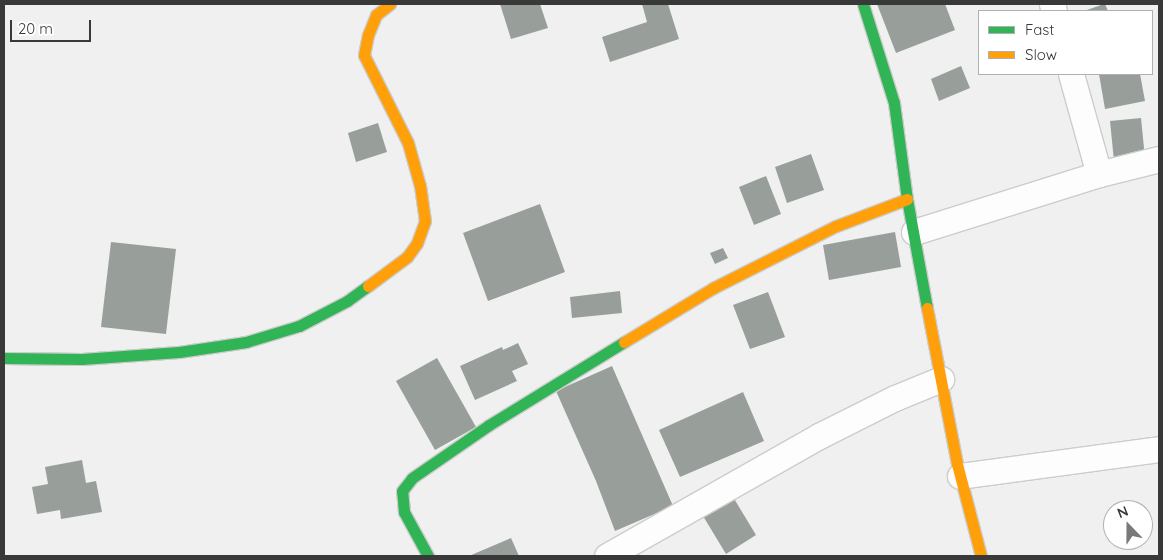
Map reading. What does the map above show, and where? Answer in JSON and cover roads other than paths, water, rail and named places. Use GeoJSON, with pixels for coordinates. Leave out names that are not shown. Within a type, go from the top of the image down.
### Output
{"type":"FeatureCollection","features":[{"type":"Feature","properties":{"kind":"street"},"geometry":{"type":"LineString","coordinates":[[4,358],[82,359],[180,352],[246,342],[299,326],[347,301],[407,257],[417,243],[425,221],[420,186],[408,143],[364,54],[368,35],[376,15],[390,4]]}},
{"type":"Feature","properties":{"kind":"street"},"geometry":{"type":"LineString","coordinates":[[863,4],[894,103],[907,199],[941,379],[960,476],[981,556]]}},
{"type":"Feature","properties":{"kind":"street"},"geometry":{"type":"LineString","coordinates":[[1071,75],[1099,174]]}},
{"type":"Feature","properties":{"kind":"street"},"geometry":{"type":"LineString","coordinates":[[914,232],[1099,174],[1159,159]]}},
{"type":"Feature","properties":{"kind":"street"},"geometry":{"type":"LineString","coordinates":[[428,556],[404,512],[402,491],[412,478],[489,425],[713,288],[836,226],[907,199]]}},
{"type":"Feature","properties":{"kind":"street"},"geometry":{"type":"LineString","coordinates":[[607,556],[819,436],[895,398],[941,379]]}},
{"type":"Feature","properties":{"kind":"street"},"geometry":{"type":"LineString","coordinates":[[960,476],[1159,449]]}}]}
